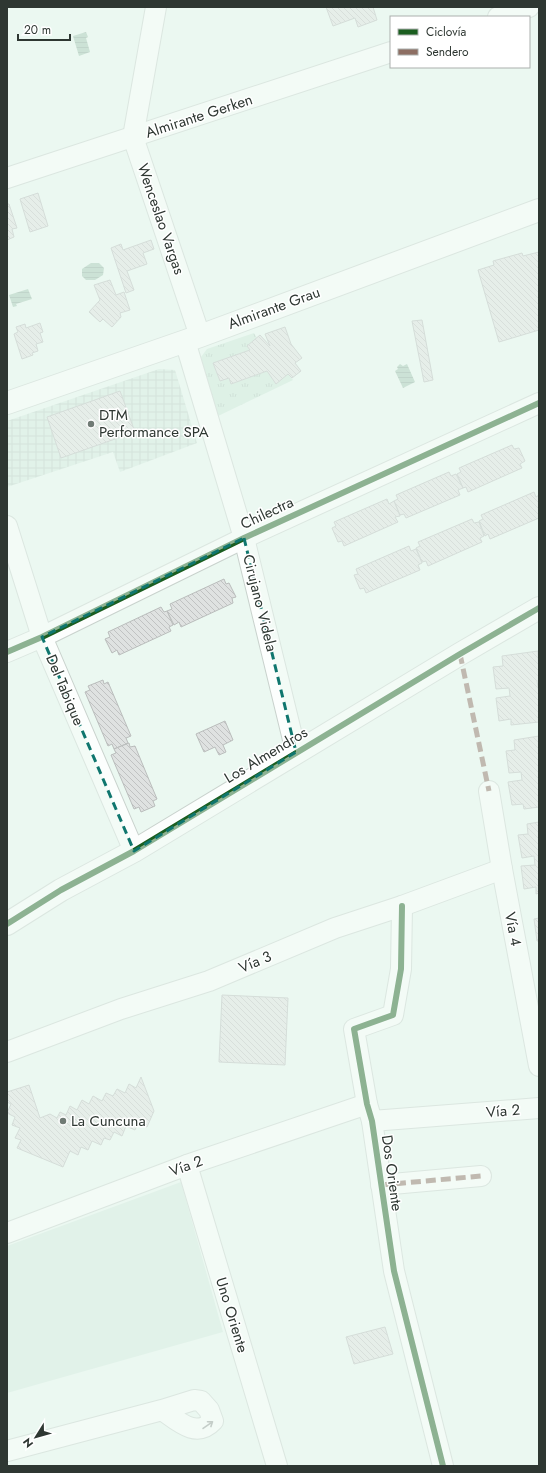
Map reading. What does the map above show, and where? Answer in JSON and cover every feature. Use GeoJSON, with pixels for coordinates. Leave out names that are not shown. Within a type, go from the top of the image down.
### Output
{"type":"FeatureCollection","features":[{"type":"Feature","properties":{"kind":"street","name":"Wenceslao Vargas"},"geometry":{"type":"LineString","coordinates":[[156,7],[133,137],[192,338]]}},
{"type":"Feature","properties":{"kind":"street"},"geometry":{"type":"LineString","coordinates":[[501,16],[529,7]]}},
{"type":"Feature","properties":{"kind":"street","name":"Almirante Gerken"},"geometry":{"type":"LineString","coordinates":[[7,178],[390,52]]}},
{"type":"Feature","properties":{"kind":"street","name":"Almirante Grau"},"geometry":{"type":"LineString","coordinates":[[7,403],[192,338],[539,210]]}},
{"type":"Feature","properties":{"kind":"street","name":"Cirujano Videla"},"geometry":{"type":"LineString","coordinates":[[192,338],[244,538],[296,752]]}},
{"type":"Feature","properties":{"kind":"street","name":"Chilectra"},"geometry":{"type":"LineString","coordinates":[[7,652],[42,637],[244,538],[539,403]]}},
{"type":"Feature","properties":{"kind":"street","name":"Del Tabique"},"geometry":{"type":"LineString","coordinates":[[7,526],[42,637],[134,851]]}},
{"type":"Feature","properties":{"kind":"street","name":"Los Almendros"},"geometry":{"type":"LineString","coordinates":[[7,924],[61,890],[134,851],[296,752],[539,608]]}},
{"type":"Feature","properties":{"kind":"street","name":"Vía 4"},"geometry":{"type":"LineString","coordinates":[[489,791],[539,1066]]}},
{"type":"Feature","properties":{"kind":"street","name":"Vía 3"},"geometry":{"type":"LineString","coordinates":[[7,1052],[121,1010],[209,981],[335,928],[402,906],[502,869]]}},
{"type":"Feature","properties":{"kind":"street","name":"Dos Oriente"},"geometry":{"type":"LineString","coordinates":[[402,906],[401,969],[393,1015],[354,1029],[394,1271],[443,1466]]}},
{"type":"Feature","properties":{"kind":"street","name":"Vía 2"},"geometry":{"type":"LineString","coordinates":[[7,1233],[187,1165],[369,1113],[539,1108]]}},
{"type":"Feature","properties":{"kind":"street","name":"Uno Oriente"},"geometry":{"type":"LineString","coordinates":[[187,1165],[277,1466]]}},
{"type":"Feature","properties":{"kind":"street"},"geometry":{"type":"LineString","coordinates":[[381,1185],[481,1176]]}},
{"type":"Feature","properties":{"kind":"street"},"geometry":{"type":"LineString","coordinates":[[7,1451],[162,1410]]}},
{"type":"Feature","properties":{"kind":"highlighted area"},"geometry":{"type":"Polygon","coordinates":[[[244,538],[296,752],[134,851],[42,637],[244,538]]]}},
{"type":"Feature","properties":{"kind":"shaded area"},"geometry":{"type":"Polygon","coordinates":[[[86,32],[90,52],[79,56],[73,36],[86,32]]]}},
{"type":"Feature","properties":{"kind":"shaded area"},"geometry":{"type":"Polygon","coordinates":[[[91,263],[99,263],[104,268],[103,275],[95,280],[86,280],[82,276],[82,269],[91,263]]]}},
{"type":"Feature","properties":{"kind":"shaded area"},"geometry":{"type":"Polygon","coordinates":[[[28,289],[32,299],[16,304],[17,306],[13,307],[9,295],[28,289]]]}},
{"type":"Feature","properties":{"kind":"shaded area"},"geometry":{"type":"Polygon","coordinates":[[[400,364],[403,366],[407,364],[415,382],[403,388],[395,371],[398,369],[397,367],[400,364]]]}},
{"type":"Feature","properties":{"kind":"shaded area"},"geometry":{"type":"Polygon","coordinates":[[[159,369],[175,370],[197,443],[120,472],[113,452],[7,487],[7,421],[159,369]]]}},
{"type":"Feature","properties":{"kind":"shaded area"},"geometry":{"type":"Polygon","coordinates":[[[181,1182],[223,1332],[7,1393],[7,1246],[181,1182]]]}},
{"type":"Feature","properties":{"kind":"green space"},"geometry":{"type":"Polygon","coordinates":[[[254,333],[257,338],[247,346],[250,350],[213,363],[220,381],[229,378],[231,384],[267,371],[276,384],[288,374],[293,380],[216,417],[201,357],[207,349],[254,333]]]}},
{"type":"Feature","properties":{"kind":"building"},"geometry":{"type":"Polygon","coordinates":[[[326,7],[373,7],[377,20],[358,27],[355,18],[333,26],[326,7]]]}},
{"type":"Feature","properties":{"kind":"building"},"geometry":{"type":"Polygon","coordinates":[[[38,193],[48,226],[30,232],[20,199],[38,193]]]}},
{"type":"Feature","properties":{"kind":"building"},"geometry":{"type":"Polygon","coordinates":[[[7,204],[9,204],[17,228],[12,229],[14,237],[7,240],[7,204]]]}},
{"type":"Feature","properties":{"kind":"building"},"geometry":{"type":"Polygon","coordinates":[[[151,240],[154,249],[143,253],[147,264],[127,271],[134,290],[126,293],[111,248],[121,244],[123,250],[151,240]]]}},
{"type":"Feature","properties":{"kind":"building"},"geometry":{"type":"Polygon","coordinates":[[[539,252],[539,330],[499,342],[478,270],[494,265],[493,261],[522,253],[523,256],[539,252]]]}},
{"type":"Feature","properties":{"kind":"building"},"geometry":{"type":"Polygon","coordinates":[[[110,280],[116,295],[124,292],[130,310],[120,313],[121,317],[112,327],[103,319],[100,322],[89,312],[100,300],[94,285],[110,280]]]}},
{"type":"Feature","properties":{"kind":"building"},"geometry":{"type":"Polygon","coordinates":[[[422,320],[433,380],[424,382],[412,321],[422,320]]]}},
{"type":"Feature","properties":{"kind":"building"},"geometry":{"type":"Polygon","coordinates":[[[40,323],[43,332],[40,333],[43,342],[36,344],[38,351],[32,353],[33,355],[22,359],[14,334],[18,332],[16,327],[25,324],[26,328],[40,323]]]}},
{"type":"Feature","properties":{"kind":"building"},"geometry":{"type":"Polygon","coordinates":[[[285,327],[291,344],[302,358],[295,363],[301,371],[292,378],[288,374],[276,384],[267,371],[231,384],[229,378],[220,381],[213,363],[250,350],[247,346],[260,335],[270,346],[265,334],[285,327]]]}},
{"type":"Feature","properties":{"kind":"building","name":"DTM Performance SPA"},"geometry":{"type":"Polygon","coordinates":[[[120,391],[135,432],[61,458],[47,417],[120,391]]]}},
{"type":"Feature","properties":{"kind":"building"},"geometry":{"type":"Polygon","coordinates":[[[512,445],[514,449],[519,448],[525,461],[520,464],[522,468],[468,492],[466,487],[463,488],[457,474],[461,472],[459,468],[512,445]]]}},
{"type":"Feature","properties":{"kind":"building"},"geometry":{"type":"Polygon","coordinates":[[[449,472],[451,476],[456,474],[463,488],[458,490],[460,495],[406,518],[404,514],[400,515],[394,501],[398,499],[396,495],[449,472]]]}},
{"type":"Feature","properties":{"kind":"building"},"geometry":{"type":"Polygon","coordinates":[[[534,492],[536,497],[539,495],[539,518],[490,539],[488,534],[485,536],[479,521],[483,519],[481,515],[534,492]]]}},
{"type":"Feature","properties":{"kind":"building"},"geometry":{"type":"Polygon","coordinates":[[[387,499],[389,504],[394,501],[400,516],[395,517],[398,522],[344,546],[342,541],[338,542],[332,528],[336,526],[334,522],[387,499]]]}},
{"type":"Feature","properties":{"kind":"building"},"geometry":{"type":"Polygon","coordinates":[[[472,519],[474,523],[479,522],[484,536],[480,538],[482,542],[428,566],[426,561],[422,562],[416,548],[420,546],[418,542],[472,519]]]}},
{"type":"Feature","properties":{"kind":"building"},"geometry":{"type":"Polygon","coordinates":[[[409,546],[411,551],[416,549],[422,563],[418,565],[420,570],[366,593],[364,588],[360,589],[354,575],[358,574],[356,569],[409,546]]]}},
{"type":"Feature","properties":{"kind":"building"},"geometry":{"type":"Polygon","coordinates":[[[224,579],[226,584],[229,583],[236,597],[232,598],[233,603],[181,627],[179,622],[174,625],[167,611],[172,609],[170,604],[224,579]]]}},
{"type":"Feature","properties":{"kind":"building"},"geometry":{"type":"Polygon","coordinates":[[[161,607],[164,612],[167,611],[173,625],[169,627],[171,631],[119,655],[117,650],[112,653],[105,639],[110,637],[108,632],[161,607]]]}},
{"type":"Feature","properties":{"kind":"building"},"geometry":{"type":"Polygon","coordinates":[[[538,651],[539,681],[537,681],[539,693],[539,722],[511,725],[511,719],[499,721],[496,698],[510,696],[509,688],[496,689],[493,667],[503,666],[502,656],[538,651]]]}},
{"type":"Feature","properties":{"kind":"building"},"geometry":{"type":"Polygon","coordinates":[[[103,680],[104,684],[108,682],[131,736],[126,738],[128,743],[114,749],[112,744],[108,746],[85,692],[90,690],[88,686],[103,680]]]}},
{"type":"Feature","properties":{"kind":"building"},"geometry":{"type":"Polygon","coordinates":[[[225,721],[233,740],[223,745],[226,752],[219,755],[215,747],[204,752],[196,734],[225,721]]]}},
{"type":"Feature","properties":{"kind":"building"},"geometry":{"type":"Polygon","coordinates":[[[539,736],[539,807],[524,809],[523,804],[512,805],[508,782],[522,780],[521,772],[509,773],[506,751],[515,750],[514,740],[539,736]]]}},
{"type":"Feature","properties":{"kind":"building"},"geometry":{"type":"Polygon","coordinates":[[[129,743],[130,747],[135,746],[157,799],[153,801],[155,806],[141,812],[139,807],[134,809],[111,755],[116,753],[114,749],[129,743]]]}},
{"type":"Feature","properties":{"kind":"building"},"geometry":{"type":"Polygon","coordinates":[[[539,822],[539,893],[536,894],[536,887],[524,889],[521,866],[535,865],[534,856],[522,858],[518,835],[528,834],[527,824],[539,822]]]}},
{"type":"Feature","properties":{"kind":"building"},"geometry":{"type":"Polygon","coordinates":[[[539,918],[539,941],[537,941],[534,919],[539,918]]]}},
{"type":"Feature","properties":{"kind":"building"},"geometry":{"type":"Polygon","coordinates":[[[222,995],[288,998],[285,1065],[219,1062],[222,995]]]}},
{"type":"Feature","properties":{"kind":"building"},"geometry":{"type":"Polygon","coordinates":[[[141,1077],[154,1111],[147,1127],[138,1123],[135,1130],[126,1126],[122,1136],[114,1132],[110,1140],[104,1138],[101,1145],[92,1141],[88,1150],[81,1147],[78,1155],[70,1151],[63,1167],[17,1148],[21,1140],[15,1138],[20,1128],[12,1125],[15,1117],[7,1113],[11,1104],[7,1102],[7,1092],[29,1085],[40,1118],[50,1114],[57,1118],[60,1112],[66,1115],[70,1106],[77,1110],[82,1100],[89,1104],[93,1096],[102,1101],[106,1093],[113,1096],[117,1089],[125,1093],[129,1084],[136,1088],[141,1077]]]}},
{"type":"Feature","properties":{"kind":"building"},"geometry":{"type":"Polygon","coordinates":[[[385,1327],[393,1354],[354,1364],[346,1337],[385,1327]]]}},
{"type":"Feature","properties":{"kind":"marked path"},"geometry":{"type":"LineString","coordinates":[[460,654],[489,791]]}},
{"type":"Feature","properties":{"kind":"marked path"},"geometry":{"type":"LineString","coordinates":[[381,1185],[481,1176]]}},
{"type":"Feature","properties":{"kind":"cycle path"},"geometry":{"type":"LineString","coordinates":[[7,652],[42,637],[244,538],[539,403]]}},
{"type":"Feature","properties":{"kind":"cycle path"},"geometry":{"type":"LineString","coordinates":[[7,924],[61,890],[134,851],[460,654],[539,608]]}},
{"type":"Feature","properties":{"kind":"cycle path"},"geometry":{"type":"LineString","coordinates":[[402,906],[401,969],[393,1015],[354,1029],[367,1104],[372,1121],[394,1271],[443,1466]]}},
{"type":"Feature","properties":{"kind":"place","name":"DTM Performance SPA"},"geometry":{"type":"Point","coordinates":[91,424]}},
{"type":"Feature","properties":{"kind":"place","name":"La Cuncuna"},"geometry":{"type":"Point","coordinates":[63,1121]}}]}
